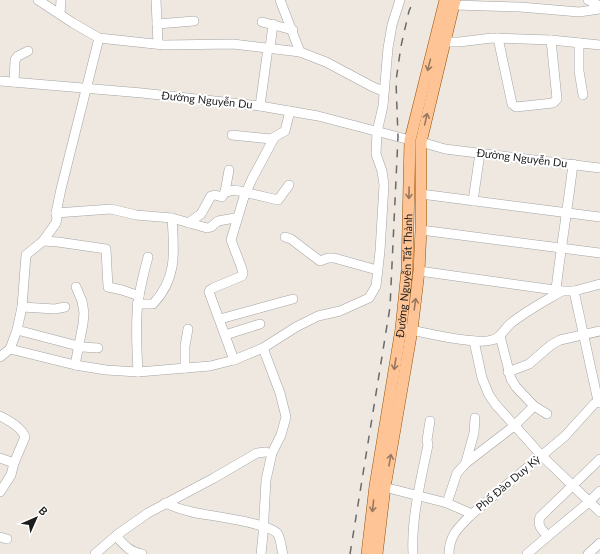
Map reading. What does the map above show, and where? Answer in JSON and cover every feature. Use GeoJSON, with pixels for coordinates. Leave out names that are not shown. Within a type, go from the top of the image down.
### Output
{"type":"FeatureCollection","features":[{"type":"Feature","properties":{"kind":"main road","name":"Đường Nguyễn Tất Thành"},"geometry":{"type":"LineString","coordinates":[[407,329],[410,140],[451,2]]}},
{"type":"Feature","properties":{"kind":"main road","name":"Đường Nguyễn Tất Thành"},"geometry":{"type":"LineString","coordinates":[[367,554],[375,527],[380,487],[407,329],[419,271],[421,231],[421,142],[440,41]]}},
{"type":"Feature","properties":{"kind":"main road"},"geometry":{"type":"LineString","coordinates":[[408,230],[421,231]]}},
{"type":"Feature","properties":{"kind":"main road","name":"Đường Nguyễn Tất Thành"},"geometry":{"type":"LineString","coordinates":[[375,527],[377,554]]}},
{"type":"Feature","properties":{"kind":"street"},"geometry":{"type":"LineString","coordinates":[[60,14],[61,0]]}},
{"type":"Feature","properties":{"kind":"street"},"geometry":{"type":"LineString","coordinates":[[156,0],[158,44]]}},
{"type":"Feature","properties":{"kind":"street"},"geometry":{"type":"LineString","coordinates":[[280,0],[293,30],[300,52]]}},
{"type":"Feature","properties":{"kind":"street"},"geometry":{"type":"LineString","coordinates":[[10,349],[75,365],[106,370],[138,372],[210,366],[234,360],[263,348],[318,316],[340,311],[367,300],[371,296],[376,286],[380,251],[384,185],[382,171],[376,154],[377,132],[383,106],[383,91],[392,25],[400,0]]}},
{"type":"Feature","properties":{"kind":"street"},"geometry":{"type":"LineString","coordinates":[[588,0],[600,8]]}},
{"type":"Feature","properties":{"kind":"street"},"geometry":{"type":"LineString","coordinates":[[42,1],[99,38],[158,44],[233,44],[300,52],[326,62],[383,91]]}},
{"type":"Feature","properties":{"kind":"street"},"geometry":{"type":"LineString","coordinates":[[451,2],[579,12],[600,8]]}},
{"type":"Feature","properties":{"kind":"street"},"geometry":{"type":"LineString","coordinates":[[157,24],[194,21]]}},
{"type":"Feature","properties":{"kind":"street"},"geometry":{"type":"LineString","coordinates":[[262,22],[293,30]]}},
{"type":"Feature","properties":{"kind":"street"},"geometry":{"type":"LineString","coordinates":[[260,106],[273,24]]}},
{"type":"Feature","properties":{"kind":"street"},"geometry":{"type":"LineString","coordinates":[[0,357],[10,349],[17,330],[22,307],[26,254],[43,241],[56,223],[56,213],[61,189],[99,38]]}},
{"type":"Feature","properties":{"kind":"street"},"geometry":{"type":"LineString","coordinates":[[440,41],[459,42],[498,38],[550,40],[600,45]]}},
{"type":"Feature","properties":{"kind":"street"},"geometry":{"type":"LineString","coordinates":[[498,38],[512,104],[516,107],[553,103],[557,99],[550,40]]}},
{"type":"Feature","properties":{"kind":"street"},"geometry":{"type":"LineString","coordinates":[[579,43],[579,71],[583,95]]}},
{"type":"Feature","properties":{"kind":"street"},"geometry":{"type":"LineString","coordinates":[[14,82],[16,58],[28,51]]}},
{"type":"Feature","properties":{"kind":"street","name":"Đường Nguyễn Du"},"geometry":{"type":"LineString","coordinates":[[0,81],[142,93],[260,106],[318,116],[410,140]]}},
{"type":"Feature","properties":{"kind":"street"},"geometry":{"type":"LineString","coordinates":[[234,360],[209,292],[213,288],[242,276],[243,273],[241,266],[231,240],[252,179],[274,138],[284,132],[290,111]]}},
{"type":"Feature","properties":{"kind":"street"},"geometry":{"type":"LineString","coordinates":[[232,135],[266,139],[274,138]]}},
{"type":"Feature","properties":{"kind":"street","name":"Đường Nguyễn Du"},"geometry":{"type":"LineString","coordinates":[[421,142],[445,148],[600,168]]}},
{"type":"Feature","properties":{"kind":"street"},"geometry":{"type":"LineString","coordinates":[[473,201],[480,153]]}},
{"type":"Feature","properties":{"kind":"street"},"geometry":{"type":"LineString","coordinates":[[559,290],[561,248],[568,212],[572,164]]}},
{"type":"Feature","properties":{"kind":"street"},"geometry":{"type":"LineString","coordinates":[[188,223],[200,214],[211,196],[215,195],[222,197],[225,192],[228,170]]}},
{"type":"Feature","properties":{"kind":"street"},"geometry":{"type":"LineString","coordinates":[[225,192],[235,190],[278,200],[289,185]]}},
{"type":"Feature","properties":{"kind":"street"},"geometry":{"type":"LineString","coordinates":[[421,194],[600,217]]}},
{"type":"Feature","properties":{"kind":"street"},"geometry":{"type":"LineString","coordinates":[[56,213],[111,209],[136,215],[172,218],[207,228],[211,227],[218,220],[235,218]]}},
{"type":"Feature","properties":{"kind":"street"},"geometry":{"type":"LineString","coordinates":[[43,241],[106,249],[108,287],[122,290],[138,300],[153,304],[167,284],[173,267],[174,247],[172,218]]}},
{"type":"Feature","properties":{"kind":"street"},"geometry":{"type":"LineString","coordinates":[[421,231],[600,253]]}},
{"type":"Feature","properties":{"kind":"street"},"geometry":{"type":"LineString","coordinates":[[285,237],[291,239],[320,261],[328,258],[334,258],[377,270]]}},
{"type":"Feature","properties":{"kind":"street"},"geometry":{"type":"LineString","coordinates":[[138,372],[136,332],[138,300],[148,257]]}},
{"type":"Feature","properties":{"kind":"street"},"geometry":{"type":"LineString","coordinates":[[419,271],[559,290],[574,291],[600,284]]}},
{"type":"Feature","properties":{"kind":"street"},"geometry":{"type":"LineString","coordinates":[[75,365],[84,313],[82,301],[76,287]]}},
{"type":"Feature","properties":{"kind":"street"},"geometry":{"type":"LineString","coordinates":[[407,329],[474,340],[493,340],[500,336],[507,326],[559,290]]}},
{"type":"Feature","properties":{"kind":"street"},"geometry":{"type":"LineString","coordinates":[[574,291],[599,401]]}},
{"type":"Feature","properties":{"kind":"street"},"geometry":{"type":"LineString","coordinates":[[220,319],[293,299]]}},
{"type":"Feature","properties":{"kind":"street"},"geometry":{"type":"LineString","coordinates":[[22,307],[55,309],[65,307]]}},
{"type":"Feature","properties":{"kind":"street"},"geometry":{"type":"LineString","coordinates":[[225,335],[260,324]]}},
{"type":"Feature","properties":{"kind":"street"},"geometry":{"type":"LineString","coordinates":[[185,368],[185,346],[188,328]]}},
{"type":"Feature","properties":{"kind":"street"},"geometry":{"type":"LineString","coordinates":[[17,330],[78,346],[98,348]]}},
{"type":"Feature","properties":{"kind":"street"},"geometry":{"type":"LineString","coordinates":[[508,372],[529,364],[551,345],[560,340],[600,331]]}},
{"type":"Feature","properties":{"kind":"street"},"geometry":{"type":"LineString","coordinates":[[500,336],[508,372],[516,388],[534,406],[547,414]]}},
{"type":"Feature","properties":{"kind":"street"},"geometry":{"type":"LineString","coordinates":[[474,340],[482,378],[489,395],[514,426],[541,455],[600,512]]}},
{"type":"Feature","properties":{"kind":"street"},"geometry":{"type":"LineString","coordinates":[[261,554],[266,480],[272,453],[281,435],[286,417],[280,393],[263,348]]}},
{"type":"Feature","properties":{"kind":"street","name":"Phố Đào Duy Kỳ"},"geometry":{"type":"LineString","coordinates":[[380,487],[447,503],[472,514],[565,436],[599,401]]}},
{"type":"Feature","properties":{"kind":"street"},"geometry":{"type":"LineString","coordinates":[[447,503],[457,473],[472,457],[514,426],[534,406]]}},
{"type":"Feature","properties":{"kind":"street"},"geometry":{"type":"LineString","coordinates":[[0,416],[25,435],[14,462],[11,475],[0,492]]}},
{"type":"Feature","properties":{"kind":"street"},"geometry":{"type":"LineString","coordinates":[[466,463],[474,433],[475,418]]}},
{"type":"Feature","properties":{"kind":"street"},"geometry":{"type":"LineString","coordinates":[[413,554],[412,538],[418,495],[428,445],[427,440],[430,421]]}},
{"type":"Feature","properties":{"kind":"street"},"geometry":{"type":"LineString","coordinates":[[95,554],[148,512],[214,478],[257,453],[266,452]]}},
{"type":"Feature","properties":{"kind":"street"},"geometry":{"type":"LineString","coordinates":[[0,458],[14,462]]}},
{"type":"Feature","properties":{"kind":"street"},"geometry":{"type":"LineString","coordinates":[[548,536],[539,524],[540,517],[600,459]]}},
{"type":"Feature","properties":{"kind":"street"},"geometry":{"type":"LineString","coordinates":[[527,554],[600,491]]}},
{"type":"Feature","properties":{"kind":"street"},"geometry":{"type":"LineString","coordinates":[[165,503],[193,512],[237,520],[264,527],[276,533],[283,554]]}},
{"type":"Feature","properties":{"kind":"street"},"geometry":{"type":"LineString","coordinates":[[448,554],[449,544],[455,531],[472,514]]}},
{"type":"Feature","properties":{"kind":"street"},"geometry":{"type":"LineString","coordinates":[[116,536],[133,552],[142,554]]}},
{"type":"Feature","properties":{"kind":"street"},"geometry":{"type":"LineString","coordinates":[[588,554],[600,543]]}},
{"type":"Feature","properties":{"kind":"railway"},"geometry":{"type":"LineString","coordinates":[[350,554],[390,307],[398,137],[396,81],[401,46],[409,11],[414,0]]}}]}
